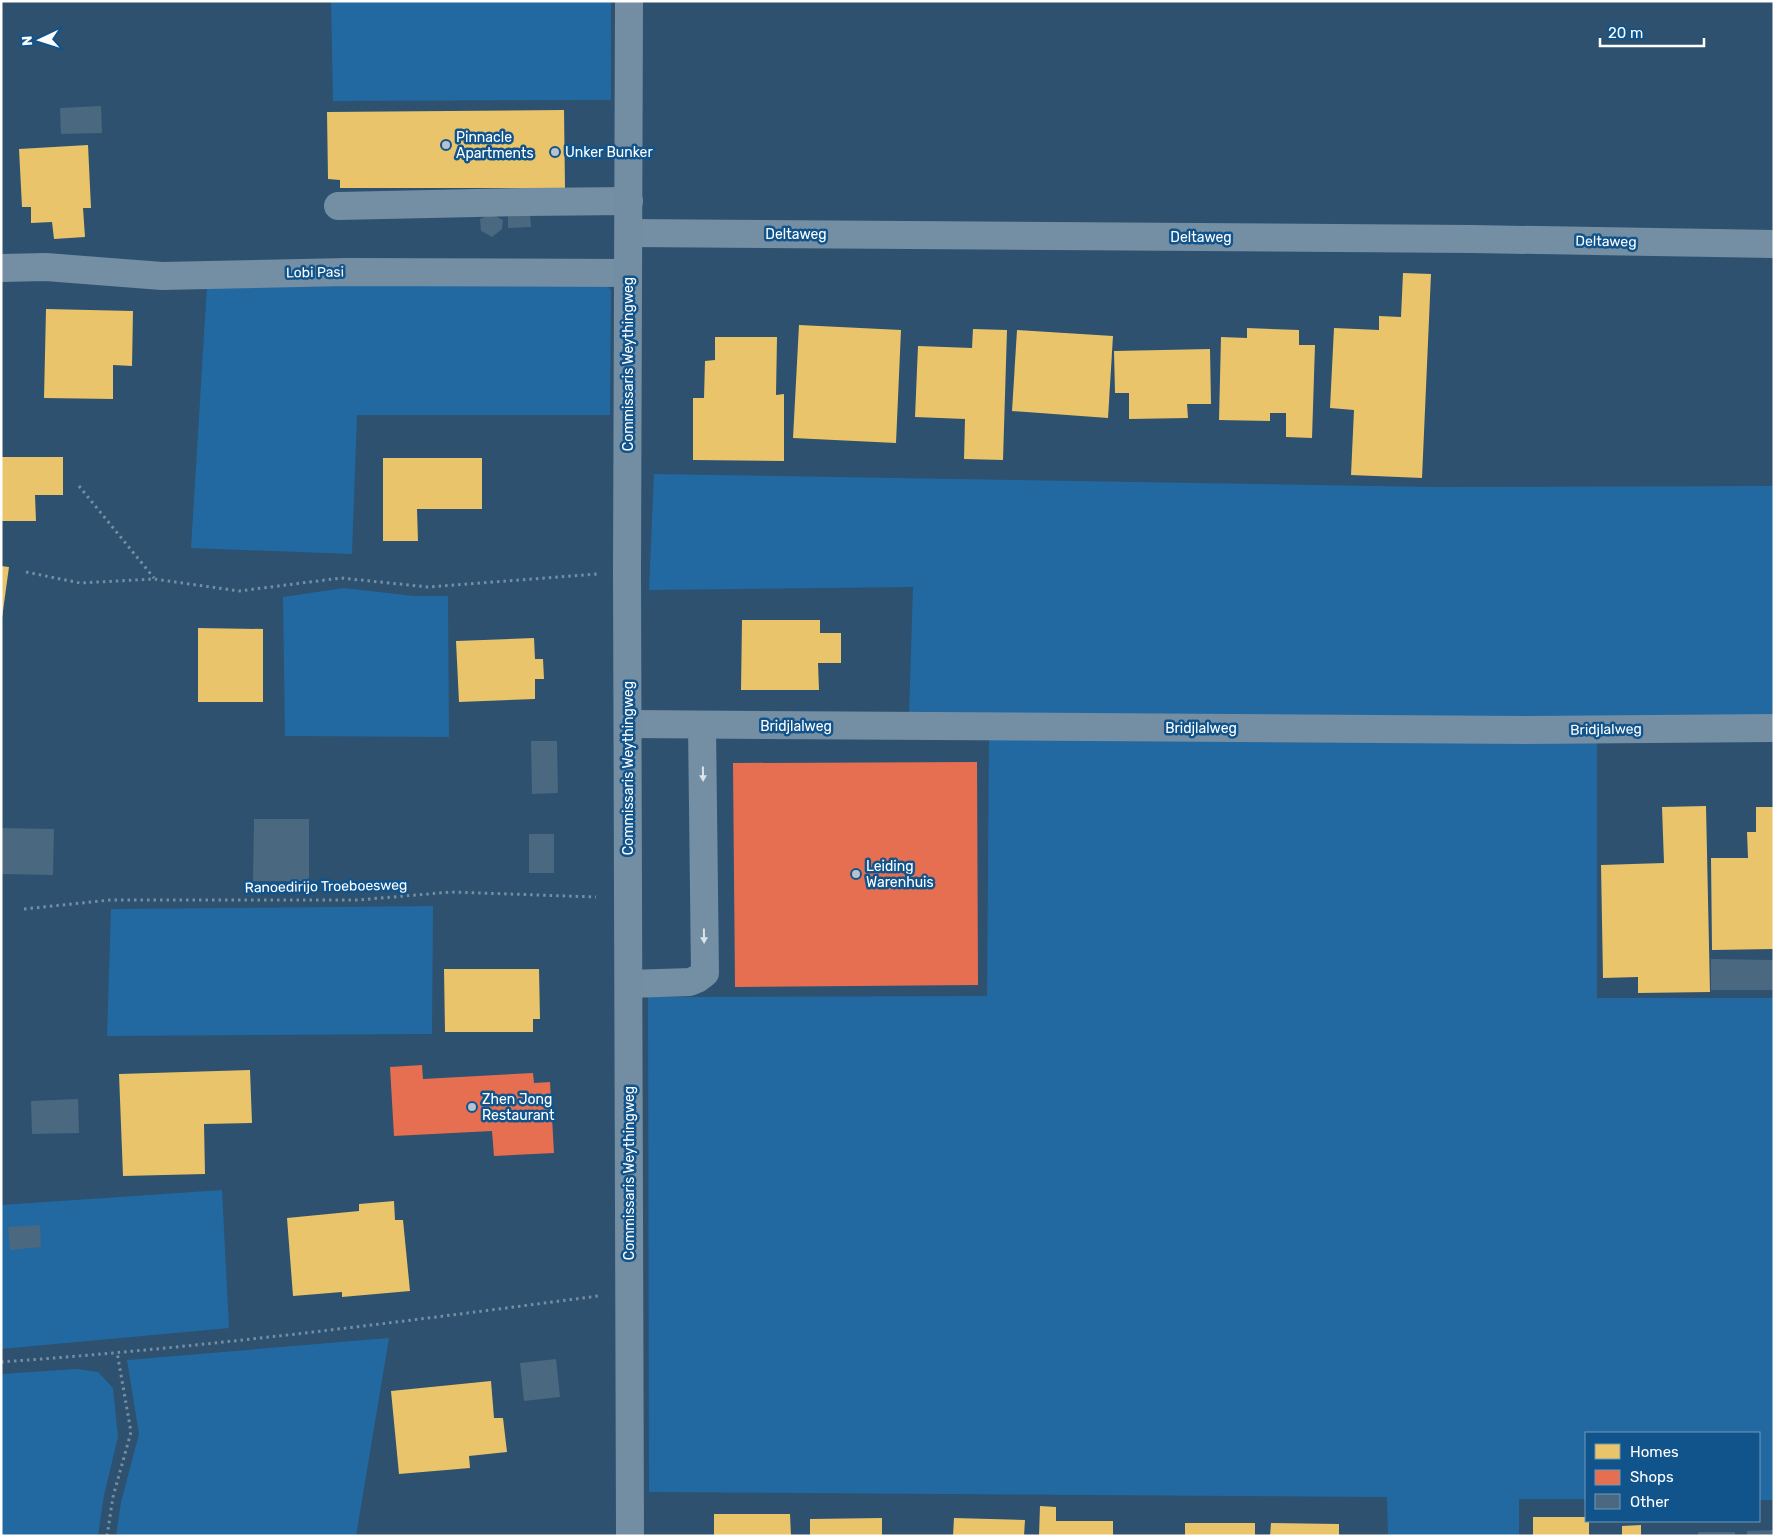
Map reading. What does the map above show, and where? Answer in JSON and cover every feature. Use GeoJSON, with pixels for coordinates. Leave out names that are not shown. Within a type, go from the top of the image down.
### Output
{"type":"FeatureCollection","features":[{"type":"Feature","properties":{"kind":"main road","name":"Commissaris Weythingweg"},"geometry":{"type":"LineString","coordinates":[[629,1],[627,572],[630,1536]]}},
{"type":"Feature","properties":{"kind":"street"},"geometry":{"type":"LineString","coordinates":[[338,206],[629,201]]}},
{"type":"Feature","properties":{"kind":"street","name":"Deltaweg"},"geometry":{"type":"LineString","coordinates":[[629,233],[1472,239],[1774,244]]}},
{"type":"Feature","properties":{"kind":"street","name":"Lobi Pasi"},"geometry":{"type":"LineString","coordinates":[[1,268],[46,267],[162,276],[347,272],[628,273]]}},
{"type":"Feature","properties":{"kind":"street","name":"Bridjlalweg"},"geometry":{"type":"LineString","coordinates":[[628,724],[1517,730],[1774,728]]}},
{"type":"Feature","properties":{"kind":"street"},"geometry":{"type":"LineString","coordinates":[[629,984],[690,982],[697,980],[704,973],[702,725]]}},
{"type":"Feature","properties":{"kind":"path"},"geometry":{"type":"LineString","coordinates":[[80,486],[154,579]]}},
{"type":"Feature","properties":{"kind":"path"},"geometry":{"type":"LineString","coordinates":[[26,572],[80,584],[154,579],[239,591],[341,578],[428,587],[627,572]]}},
{"type":"Feature","properties":{"kind":"path","name":"Ranoedirijo Troeboesweg"},"geometry":{"type":"LineString","coordinates":[[24,909],[110,900],[358,900],[451,892],[629,898]]}},
{"type":"Feature","properties":{"kind":"path"},"geometry":{"type":"LineString","coordinates":[[1,1362],[349,1328],[628,1292]]}},
{"type":"Feature","properties":{"kind":"path"},"geometry":{"type":"LineString","coordinates":[[107,1536],[113,1497],[131,1432],[116,1352]]}},
{"type":"Feature","properties":{"kind":"shaded area"},"geometry":{"type":"Polygon","coordinates":[[[331,1],[611,1],[611,100],[333,101],[331,1]]]}},
{"type":"Feature","properties":{"kind":"shaded area"},"geometry":{"type":"Polygon","coordinates":[[[605,283],[611,290],[610,415],[357,415],[352,554],[191,548],[207,286],[605,283]]]}},
{"type":"Feature","properties":{"kind":"shaded area"},"geometry":{"type":"Polygon","coordinates":[[[654,474],[1435,487],[1774,486],[1774,717],[1526,722],[909,714],[913,587],[649,590],[654,474]]]}},
{"type":"Feature","properties":{"kind":"shaded area"},"geometry":{"type":"Polygon","coordinates":[[[344,588],[414,596],[448,596],[449,737],[285,736],[283,597],[344,588]]]}},
{"type":"Feature","properties":{"kind":"shaded area"},"geometry":{"type":"Polygon","coordinates":[[[989,737],[1597,740],[1597,998],[1774,998],[1774,1500],[1760,1500],[1760,1432],[1585,1432],[1585,1499],[1519,1499],[1519,1536],[1388,1536],[1387,1497],[649,1492],[648,997],[987,996],[989,737]]]}},
{"type":"Feature","properties":{"kind":"shaded area"},"geometry":{"type":"Polygon","coordinates":[[[433,906],[432,1034],[107,1036],[111,909],[433,906]]]}},
{"type":"Feature","properties":{"kind":"shaded area"},"geometry":{"type":"Polygon","coordinates":[[[222,1190],[229,1328],[1,1349],[1,1205],[222,1190]]]}},
{"type":"Feature","properties":{"kind":"shaded area"},"geometry":{"type":"Polygon","coordinates":[[[389,1338],[356,1536],[116,1536],[121,1502],[139,1434],[127,1360],[389,1338]]]}},
{"type":"Feature","properties":{"kind":"shaded area"},"geometry":{"type":"Polygon","coordinates":[[[77,1369],[98,1372],[113,1388],[118,1437],[104,1495],[98,1536],[1,1536],[1,1374],[77,1369]]]}},
{"type":"Feature","properties":{"kind":"building: Homes","name":"Pinnacle Apartments"},"geometry":{"type":"Polygon","coordinates":[[[564,110],[565,188],[340,188],[340,180],[328,179],[327,112],[564,110]]]}},
{"type":"Feature","properties":{"kind":"building: Homes"},"geometry":{"type":"Polygon","coordinates":[[[88,145],[91,208],[83,208],[85,237],[54,239],[52,222],[31,223],[31,207],[22,207],[19,149],[88,145]]]}},
{"type":"Feature","properties":{"kind":"building: Homes"},"geometry":{"type":"Polygon","coordinates":[[[1403,273],[1431,274],[1422,478],[1351,475],[1354,410],[1330,408],[1334,328],[1379,330],[1379,316],[1401,317],[1403,273]]]}},
{"type":"Feature","properties":{"kind":"building: Homes"},"geometry":{"type":"Polygon","coordinates":[[[46,309],[133,311],[132,366],[113,365],[113,399],[44,398],[46,309]]]}},
{"type":"Feature","properties":{"kind":"building: Homes"},"geometry":{"type":"Polygon","coordinates":[[[799,325],[901,330],[896,443],[793,438],[799,325]]]}},
{"type":"Feature","properties":{"kind":"building: Homes"},"geometry":{"type":"Polygon","coordinates":[[[1247,328],[1299,330],[1299,345],[1315,345],[1312,438],[1286,437],[1286,413],[1270,413],[1270,421],[1219,420],[1221,337],[1247,338],[1247,328]]]}},
{"type":"Feature","properties":{"kind":"building: Homes"},"geometry":{"type":"Polygon","coordinates":[[[973,329],[1007,330],[1003,460],[964,459],[965,419],[915,417],[918,346],[972,348],[973,329]]]}},
{"type":"Feature","properties":{"kind":"building: Homes"},"geometry":{"type":"Polygon","coordinates":[[[1017,330],[1113,336],[1108,418],[1012,411],[1017,330]]]}},
{"type":"Feature","properties":{"kind":"building: Homes"},"geometry":{"type":"Polygon","coordinates":[[[715,337],[777,337],[776,395],[784,394],[784,461],[693,460],[693,398],[704,398],[705,361],[715,360],[715,337]]]}},
{"type":"Feature","properties":{"kind":"building: Homes"},"geometry":{"type":"Polygon","coordinates":[[[1210,349],[1211,404],[1187,404],[1188,418],[1129,419],[1129,393],[1115,393],[1114,351],[1210,349]]]}},
{"type":"Feature","properties":{"kind":"building: Homes"},"geometry":{"type":"Polygon","coordinates":[[[1,457],[63,457],[63,495],[35,495],[36,521],[1,521],[1,457]]]}},
{"type":"Feature","properties":{"kind":"building: Homes"},"geometry":{"type":"Polygon","coordinates":[[[383,458],[482,458],[482,509],[417,509],[418,541],[383,541],[383,458]]]}},
{"type":"Feature","properties":{"kind":"building: Homes"},"geometry":{"type":"Polygon","coordinates":[[[1,566],[9,567],[2,618],[1,618],[1,566]]]}},
{"type":"Feature","properties":{"kind":"building: Homes"},"geometry":{"type":"Polygon","coordinates":[[[742,620],[820,620],[820,633],[841,633],[841,663],[818,663],[819,690],[741,690],[742,620]]]}},
{"type":"Feature","properties":{"kind":"building: Homes"},"geometry":{"type":"Polygon","coordinates":[[[198,628],[263,629],[263,702],[198,702],[198,628]]]}},
{"type":"Feature","properties":{"kind":"building: Homes"},"geometry":{"type":"Polygon","coordinates":[[[534,638],[535,659],[543,659],[544,679],[535,679],[535,699],[459,702],[456,641],[534,638]]]}},
{"type":"Feature","properties":{"kind":"building: Homes"},"geometry":{"type":"Polygon","coordinates":[[[1706,806],[1710,992],[1638,993],[1638,977],[1603,978],[1601,865],[1664,863],[1662,807],[1706,806]]]}},
{"type":"Feature","properties":{"kind":"building: Homes"},"geometry":{"type":"Polygon","coordinates":[[[1756,807],[1774,807],[1774,949],[1712,950],[1711,858],[1748,858],[1747,832],[1756,832],[1756,807]]]}},
{"type":"Feature","properties":{"kind":"building: Homes"},"geometry":{"type":"Polygon","coordinates":[[[444,969],[539,969],[540,1019],[533,1019],[533,1032],[445,1032],[444,969]]]}},
{"type":"Feature","properties":{"kind":"building: Homes"},"geometry":{"type":"Polygon","coordinates":[[[250,1070],[252,1123],[204,1124],[205,1174],[123,1176],[119,1074],[250,1070]]]}},
{"type":"Feature","properties":{"kind":"building: Homes"},"geometry":{"type":"Polygon","coordinates":[[[394,1201],[395,1220],[403,1220],[410,1291],[342,1297],[342,1292],[293,1296],[287,1218],[359,1211],[359,1204],[394,1201]]]}},
{"type":"Feature","properties":{"kind":"building: Homes"},"geometry":{"type":"Polygon","coordinates":[[[491,1381],[494,1418],[503,1418],[507,1452],[469,1456],[470,1468],[399,1474],[391,1391],[491,1381]]]}},
{"type":"Feature","properties":{"kind":"building: Homes"},"geometry":{"type":"Polygon","coordinates":[[[1040,1506],[1056,1507],[1056,1521],[1113,1521],[1113,1536],[1039,1536],[1040,1506]]]}},
{"type":"Feature","properties":{"kind":"building: Homes"},"geometry":{"type":"Polygon","coordinates":[[[714,1514],[790,1514],[791,1536],[714,1536],[714,1514]]]}},
{"type":"Feature","properties":{"kind":"building: Homes"},"geometry":{"type":"Polygon","coordinates":[[[1533,1517],[1585,1517],[1585,1522],[1589,1522],[1589,1536],[1533,1536],[1533,1517]]]}},
{"type":"Feature","properties":{"kind":"building: Homes"},"geometry":{"type":"Polygon","coordinates":[[[882,1518],[882,1536],[810,1536],[810,1519],[882,1518]]]}},
{"type":"Feature","properties":{"kind":"building: Homes"},"geometry":{"type":"Polygon","coordinates":[[[954,1518],[1025,1520],[1024,1536],[953,1536],[954,1518]]]}},
{"type":"Feature","properties":{"kind":"building: Homes"},"geometry":{"type":"Polygon","coordinates":[[[1185,1523],[1255,1523],[1255,1536],[1185,1536],[1185,1523]]]}},
{"type":"Feature","properties":{"kind":"building: Homes"},"geometry":{"type":"Polygon","coordinates":[[[1271,1523],[1339,1524],[1339,1536],[1270,1536],[1271,1523]]]}},
{"type":"Feature","properties":{"kind":"building: Homes"},"geometry":{"type":"Polygon","coordinates":[[[1641,1525],[1641,1536],[1622,1536],[1622,1526],[1641,1525]]]}},
{"type":"Feature","properties":{"kind":"building: Shops","name":"Leiding Warenhuis"},"geometry":{"type":"Polygon","coordinates":[[[977,762],[978,985],[735,987],[733,763],[977,762]]]}},
{"type":"Feature","properties":{"kind":"building: Shops","name":"Zhen Jong Restaurant"},"geometry":{"type":"Polygon","coordinates":[[[422,1065],[423,1079],[533,1073],[534,1083],[550,1082],[554,1153],[494,1156],[492,1131],[394,1136],[390,1067],[422,1065]]]}},
{"type":"Feature","properties":{"kind":"building: Other"},"geometry":{"type":"Polygon","coordinates":[[[101,106],[102,133],[61,134],[60,108],[101,106]]]}},
{"type":"Feature","properties":{"kind":"building: Other"},"geometry":{"type":"Polygon","coordinates":[[[530,213],[531,227],[508,228],[508,214],[530,213]]]}},
{"type":"Feature","properties":{"kind":"building: Other"},"geometry":{"type":"Polygon","coordinates":[[[491,214],[503,220],[502,229],[492,237],[481,231],[480,219],[491,214]]]}},
{"type":"Feature","properties":{"kind":"building: Other"},"geometry":{"type":"Polygon","coordinates":[[[531,741],[557,741],[558,793],[532,794],[531,741]]]}},
{"type":"Feature","properties":{"kind":"building: Other"},"geometry":{"type":"Polygon","coordinates":[[[254,819],[309,819],[309,881],[253,881],[254,819]]]}},
{"type":"Feature","properties":{"kind":"building: Other"},"geometry":{"type":"Polygon","coordinates":[[[1,828],[54,829],[53,875],[1,874],[1,828]]]}},
{"type":"Feature","properties":{"kind":"building: Other"},"geometry":{"type":"Polygon","coordinates":[[[529,834],[554,834],[554,873],[529,873],[529,834]]]}},
{"type":"Feature","properties":{"kind":"building: Other"},"geometry":{"type":"Polygon","coordinates":[[[1711,959],[1774,960],[1774,990],[1711,990],[1711,959]]]}},
{"type":"Feature","properties":{"kind":"building: Other"},"geometry":{"type":"Polygon","coordinates":[[[78,1099],[79,1133],[32,1134],[31,1101],[78,1099]]]}},
{"type":"Feature","properties":{"kind":"building: Other"},"geometry":{"type":"Polygon","coordinates":[[[40,1225],[41,1247],[10,1250],[8,1227],[40,1225]]]}},
{"type":"Feature","properties":{"kind":"building: Other"},"geometry":{"type":"Polygon","coordinates":[[[556,1359],[560,1397],[524,1401],[520,1363],[556,1359]]]}},
{"type":"Feature","properties":{"kind":"building: Other"},"geometry":{"type":"Polygon","coordinates":[[[1774,1530],[1774,1536],[1747,1536],[1747,1531],[1774,1530]]]}},
{"type":"Feature","properties":{"kind":"building: Other"},"geometry":{"type":"Polygon","coordinates":[[[1698,1532],[1735,1532],[1735,1536],[1698,1536],[1698,1532]]]}},
{"type":"Feature","properties":{"kind":"place","name":"Pinnacle Apartments"},"geometry":{"type":"Point","coordinates":[446,145]}},
{"type":"Feature","properties":{"kind":"place","name":"Unker Bunker"},"geometry":{"type":"Point","coordinates":[555,152]}},
{"type":"Feature","properties":{"kind":"place","name":"Leiding Warenhuis"},"geometry":{"type":"Point","coordinates":[856,874]}},
{"type":"Feature","properties":{"kind":"place","name":"Zhen Jong Restaurant"},"geometry":{"type":"Point","coordinates":[472,1107]}}]}
